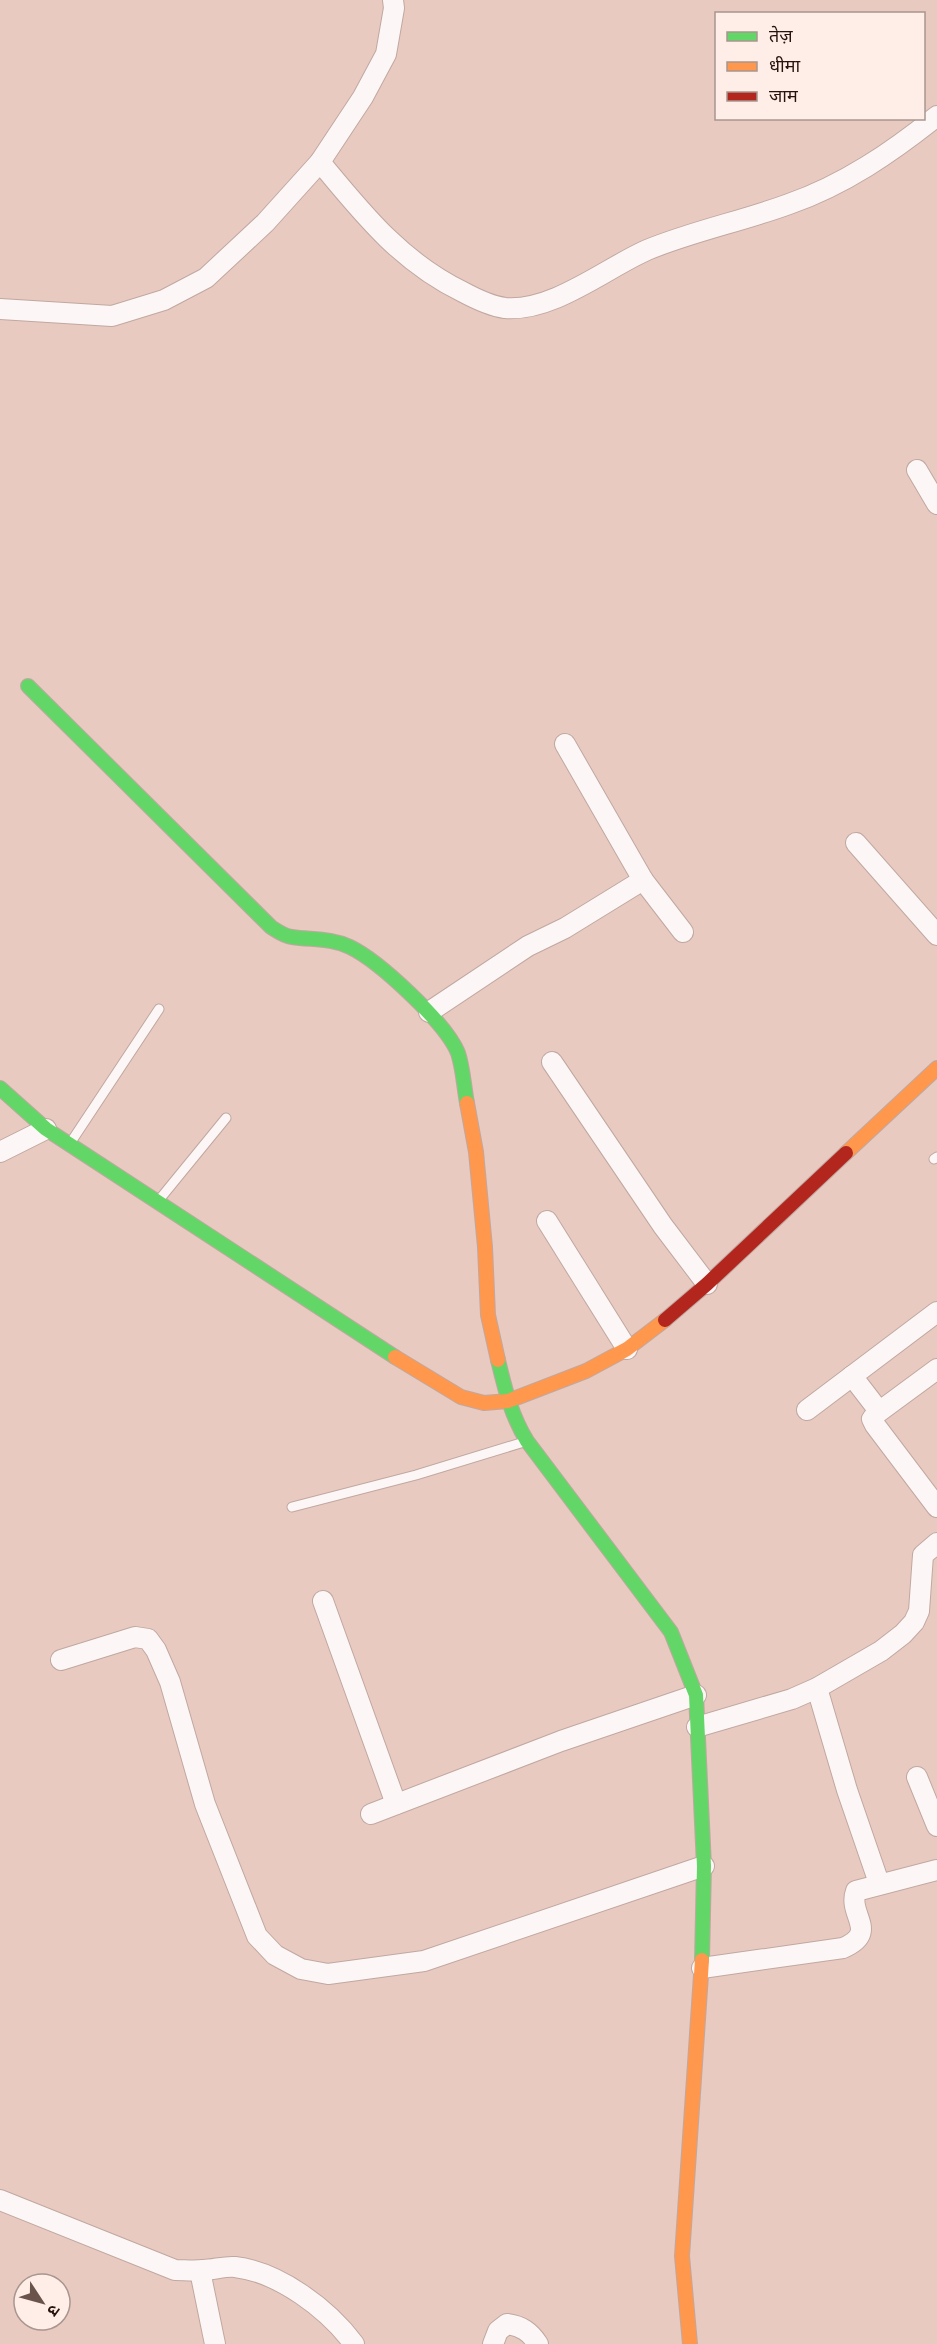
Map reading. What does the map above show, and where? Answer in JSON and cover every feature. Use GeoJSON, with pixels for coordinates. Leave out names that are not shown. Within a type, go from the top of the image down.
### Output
{"type":"FeatureCollection","features":[{"type":"Feature","properties":{"kind":"street"},"geometry":{"type":"LineString","coordinates":[[0,309],[112,316],[164,300],[206,278],[265,223],[320,162],[363,97],[386,54],[394,8],[393,0]]}},
{"type":"Feature","properties":{"kind":"street"},"geometry":{"type":"LineString","coordinates":[[320,162],[375,228],[397,249],[432,275],[484,302],[505,308],[527,306],[577,289],[646,251],[792,203],[870,166],[906,142],[937,116]]}},
{"type":"Feature","properties":{"kind":"street"},"geometry":{"type":"LineString","coordinates":[[917,470],[937,504]]}},
{"type":"Feature","properties":{"kind":"street"},"geometry":{"type":"LineString","coordinates":[[28,686],[270,927],[289,938],[326,939],[350,946],[370,959],[429,1012],[447,1034],[459,1054],[476,1152],[485,1247],[488,1315],[508,1401],[516,1423],[527,1441],[671,1632],[696,1695],[704,1866],[702,1968],[682,2256],[690,2344]]}},
{"type":"Feature","properties":{"kind":"street"},"geometry":{"type":"LineString","coordinates":[[565,744],[644,880],[683,932]]}},
{"type":"Feature","properties":{"kind":"street"},"geometry":{"type":"LineString","coordinates":[[856,843],[937,935]]}},
{"type":"Feature","properties":{"kind":"street"},"geometry":{"type":"LineString","coordinates":[[429,1012],[528,946],[565,928],[644,880]]}},
{"type":"Feature","properties":{"kind":"street"},"geometry":{"type":"LineString","coordinates":[[552,1062],[663,1226],[707,1284]]}},
{"type":"Feature","properties":{"kind":"street"},"geometry":{"type":"LineString","coordinates":[[0,1088],[46,1129],[356,1333],[461,1397],[484,1403],[508,1401],[586,1371],[627,1349],[672,1315],[707,1284],[937,1068]]}},
{"type":"Feature","properties":{"kind":"street"},"geometry":{"type":"LineString","coordinates":[[0,1152],[46,1129]]}},
{"type":"Feature","properties":{"kind":"street"},"geometry":{"type":"LineString","coordinates":[[547,1221],[627,1349]]}},
{"type":"Feature","properties":{"kind":"street"},"geometry":{"type":"LineString","coordinates":[[807,1410],[937,1312]]}},
{"type":"Feature","properties":{"kind":"street"},"geometry":{"type":"LineString","coordinates":[[937,1369],[879,1411],[873,1419],[874,1425],[937,1507]]}},
{"type":"Feature","properties":{"kind":"street"},"geometry":{"type":"LineString","coordinates":[[852,1376],[879,1411]]}},
{"type":"Feature","properties":{"kind":"street"},"geometry":{"type":"LineString","coordinates":[[697,1727],[792,1699],[817,1688],[881,1651],[914,1622],[919,1611],[923,1555],[937,1543]]}},
{"type":"Feature","properties":{"kind":"street"},"geometry":{"type":"LineString","coordinates":[[323,1601],[396,1804]]}},
{"type":"Feature","properties":{"kind":"street"},"geometry":{"type":"LineString","coordinates":[[61,1660],[135,1637],[148,1639],[156,1650],[170,1682],[205,1804],[257,1936],[275,1956],[301,1969],[328,1974],[424,1961],[704,1866]]}},
{"type":"Feature","properties":{"kind":"street"},"geometry":{"type":"LineString","coordinates":[[817,1688],[879,1883]]}},
{"type":"Feature","properties":{"kind":"street"},"geometry":{"type":"LineString","coordinates":[[372,1814],[561,1741],[696,1695]]}},
{"type":"Feature","properties":{"kind":"street"},"geometry":{"type":"LineString","coordinates":[[917,1777],[937,1826]]}},
{"type":"Feature","properties":{"kind":"street"},"geometry":{"type":"LineString","coordinates":[[702,1968],[843,1948],[853,1944],[860,1937],[862,1928],[853,1899],[856,1891],[879,1883],[937,1870]]}},
{"type":"Feature","properties":{"kind":"street"},"geometry":{"type":"LineString","coordinates":[[0,2200],[175,2270],[200,2271],[234,2267],[269,2275],[298,2291],[354,2344]]}},
{"type":"Feature","properties":{"kind":"street"},"geometry":{"type":"LineString","coordinates":[[200,2271],[215,2344]]}},
{"type":"Feature","properties":{"kind":"street"},"geometry":{"type":"LineString","coordinates":[[493,2344],[498,2331],[507,2324],[530,2333],[538,2344]]}},
{"type":"Feature","properties":{"kind":"lane"},"geometry":{"type":"LineString","coordinates":[[69,1144],[159,1009]]}},
{"type":"Feature","properties":{"kind":"lane"},"geometry":{"type":"LineString","coordinates":[[158,1202],[226,1118]]}},
{"type":"Feature","properties":{"kind":"lane"},"geometry":{"type":"LineString","coordinates":[[292,1507],[416,1475],[527,1441]]}},
{"type":"Feature","properties":{"kind":"traffic: fast"},"geometry":{"type":"LineString","coordinates":[[28,686],[271,927],[289,936],[329,941],[350,947],[377,965],[410,994],[440,1026],[458,1053],[467,1103]]}},
{"type":"Feature","properties":{"kind":"traffic: fast"},"geometry":{"type":"LineString","coordinates":[[0,1088],[46,1129],[395,1357]]}},
{"type":"Feature","properties":{"kind":"traffic: fast"},"geometry":{"type":"LineString","coordinates":[[498,1360],[506,1392],[521,1431],[671,1632],[696,1695],[704,1866],[702,1960]]}},
{"type":"Feature","properties":{"kind":"traffic: slow"},"geometry":{"type":"LineString","coordinates":[[846,1153],[937,1068]]}},
{"type":"Feature","properties":{"kind":"traffic: slow"},"geometry":{"type":"LineString","coordinates":[[467,1103],[476,1152],[485,1247],[488,1315],[498,1360]]}},
{"type":"Feature","properties":{"kind":"traffic: slow"},"geometry":{"type":"LineString","coordinates":[[395,1357],[461,1397],[484,1403],[508,1401],[586,1371],[627,1349],[665,1320]]}},
{"type":"Feature","properties":{"kind":"traffic: slow"},"geometry":{"type":"LineString","coordinates":[[690,2344],[682,2256],[702,1960]]}},
{"type":"Feature","properties":{"kind":"traffic: jam"},"geometry":{"type":"LineString","coordinates":[[665,1320],[707,1284],[846,1153]]}}]}
